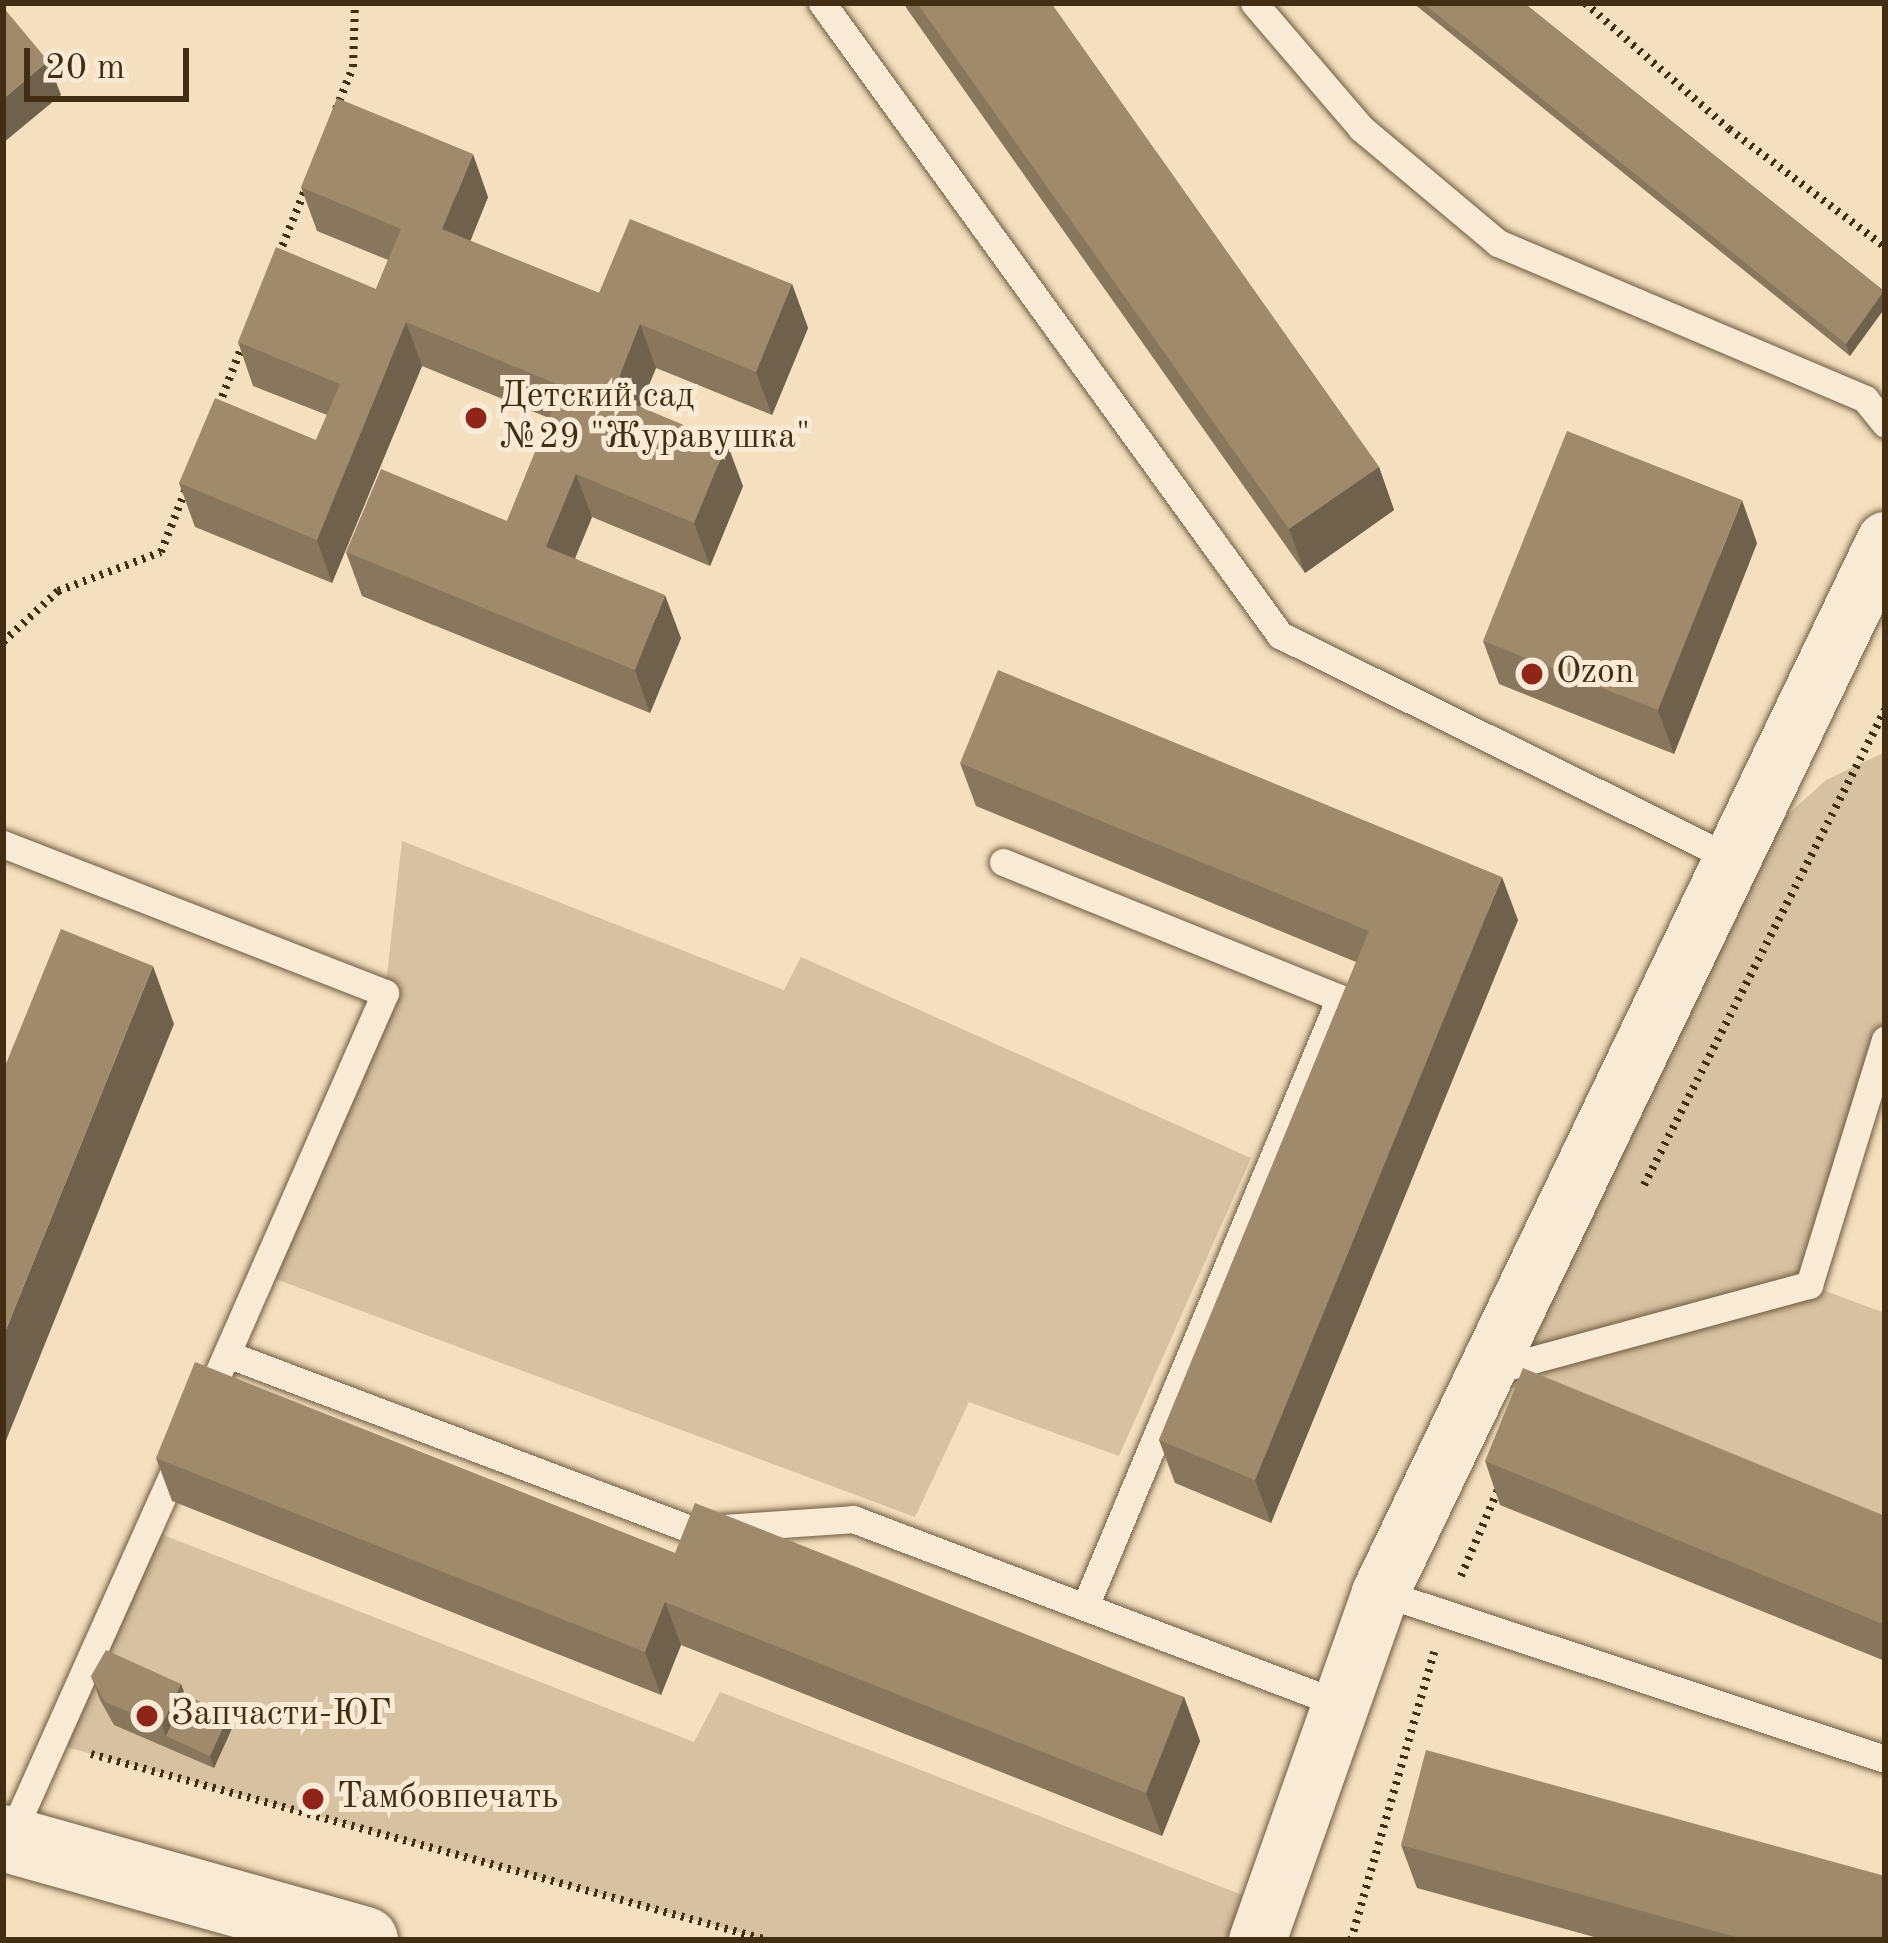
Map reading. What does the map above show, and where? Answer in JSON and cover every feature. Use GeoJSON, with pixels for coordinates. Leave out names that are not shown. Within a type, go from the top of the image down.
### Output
{"type":"FeatureCollection","features":[{"type":"Feature","properties":{"kind":"main road"},"geometry":{"type":"LineString","coordinates":[[6,1839],[364,1940]]}},
{"type":"Feature","properties":{"kind":"street"},"geometry":{"type":"LineString","coordinates":[[1256,1940],[1380,1592],[1478,1375],[1736,861],[1885,540]]}},
{"type":"Feature","properties":{"kind":"lane"},"geometry":{"type":"LineString","coordinates":[[822,3],[1280,634],[1736,861]]}},
{"type":"Feature","properties":{"kind":"lane"},"geometry":{"type":"LineString","coordinates":[[1254,3],[1361,128],[1498,243],[1865,398],[1885,424]]}},
{"type":"Feature","properties":{"kind":"lane"},"geometry":{"type":"LineString","coordinates":[[3,844],[385,993],[6,1839]]}},
{"type":"Feature","properties":{"kind":"lane"},"geometry":{"type":"LineString","coordinates":[[1003,862],[1340,998],[1086,1604]]}},
{"type":"Feature","properties":{"kind":"lane"},"geometry":{"type":"LineString","coordinates":[[1478,1375],[1809,1285],[1885,1040]]}},
{"type":"Feature","properties":{"kind":"lane"},"geometry":{"type":"LineString","coordinates":[[227,1354],[693,1530],[853,1519],[1343,1705]]}},
{"type":"Feature","properties":{"kind":"lane"},"geometry":{"type":"LineString","coordinates":[[1380,1592],[1885,1759]]}},
{"type":"Feature","properties":{"kind":"path"},"geometry":{"type":"LineString","coordinates":[[327,134],[353,67],[355,3]]}},
{"type":"Feature","properties":{"kind":"path"},"geometry":{"type":"LineString","coordinates":[[1586,3],[1729,129],[1885,247]]}},
{"type":"Feature","properties":{"kind":"path"},"geometry":{"type":"LineString","coordinates":[[274,266],[309,178]]}},
{"type":"Feature","properties":{"kind":"path"},"geometry":{"type":"LineString","coordinates":[[213,420],[248,332]]}},
{"type":"Feature","properties":{"kind":"path"},"geometry":{"type":"LineString","coordinates":[[3,642],[58,591],[161,552],[196,464]]}},
{"type":"Feature","properties":{"kind":"path"},"geometry":{"type":"LineString","coordinates":[[52,1743],[767,1940]]}},
{"type":"Feature","properties":{"kind":"shaded area"},"geometry":{"type":"Polygon","coordinates":[[[1885,752],[1885,1039],[1809,1285],[1885,1313],[1885,1527],[1478,1375],[1736,861],[1826,780],[1885,752]]]}},
{"type":"Feature","properties":{"kind":"shaded area"},"geometry":{"type":"Polygon","coordinates":[[[402,841],[784,990],[801,957],[1251,1158],[1119,1456],[969,1402],[915,1517],[262,1274],[385,993],[402,841]]]}},
{"type":"Feature","properties":{"kind":"shaded area"},"geometry":{"type":"Polygon","coordinates":[[[148,1529],[694,1742],[720,1692],[1268,1905],[1257,1940],[767,1940],[52,1743],[148,1529]]]}},
{"type":"Feature","properties":{"kind":"building"},"geometry":{"type":"Polygon","coordinates":[[[917,3],[1051,3],[1379,467],[1289,529],[917,3]]]}},
{"type":"Feature","properties":{"kind":"building"},"geometry":{"type":"Polygon","coordinates":[[[1423,3],[1524,3],[1884,291],[1846,344],[1423,3]]]}},
{"type":"Feature","properties":{"kind":"building"},"geometry":{"type":"Polygon","coordinates":[[[3,7],[48,61],[3,99],[3,7]]]}},
{"type":"Feature","properties":{"kind":"building"},"geometry":{"type":"Polygon","coordinates":[[[337,98],[473,154],[442,229],[599,293],[630,219],[792,284],[756,372],[640,324],[612,395],[727,443],[694,523],[576,474],[546,547],[665,595],[635,670],[346,552],[381,469],[507,521],[562,386],[406,322],[317,540],[179,483],[215,398],[316,440],[340,384],[238,342],[276,247],[376,289],[401,229],[301,187],[337,98]]]}},
{"type":"Feature","properties":{"kind":"building"},"geometry":{"type":"Polygon","coordinates":[[[1567,431],[1742,500],[1658,710],[1483,641],[1567,431]]]}},
{"type":"Feature","properties":{"kind":"building"},"geometry":{"type":"Polygon","coordinates":[[[998,670],[1502,877],[1255,1480],[1159,1440],[1369,931],[960,763],[998,670]]]}},
{"type":"Feature","properties":{"kind":"building"},"geometry":{"type":"Polygon","coordinates":[[[61,929],[153,966],[3,1337],[3,1071],[61,929]]]}},
{"type":"Feature","properties":{"kind":"building"},"geometry":{"type":"Polygon","coordinates":[[[195,1362],[675,1553],[695,1503],[1184,1697],[1146,1793],[665,1602],[645,1652],[156,1458],[195,1362]]]}},
{"type":"Feature","properties":{"kind":"building"},"geometry":{"type":"Polygon","coordinates":[[[1523,1368],[1885,1516],[1885,1625],[1485,1461],[1523,1368]]]}},
{"type":"Feature","properties":{"kind":"building"},"geometry":{"type":"Polygon","coordinates":[[[106,1650],[181,1684],[162,1725],[105,1702],[91,1676],[106,1650]]]}},
{"type":"Feature","properties":{"kind":"building"},"geometry":{"type":"Polygon","coordinates":[[[185,1695],[229,1715],[210,1756],[166,1736],[185,1695]]]}},
{"type":"Feature","properties":{"kind":"building"},"geometry":{"type":"Polygon","coordinates":[[[1426,1750],[1885,1876],[1885,1940],[1747,1940],[1401,1845],[1426,1750]]]}},
{"type":"Feature","properties":{"kind":"place","name":"Детский сад №29 \"Журавушка\""},"geometry":{"type":"Point","coordinates":[476,418]}},
{"type":"Feature","properties":{"kind":"place","name":"Ozon"},"geometry":{"type":"Point","coordinates":[1532,674]}},
{"type":"Feature","properties":{"kind":"place","name":"Запчасти-ЮГ"},"geometry":{"type":"Point","coordinates":[147,1716]}},
{"type":"Feature","properties":{"kind":"place","name":"Тамбовпечать"},"geometry":{"type":"Point","coordinates":[313,1799]}}]}
